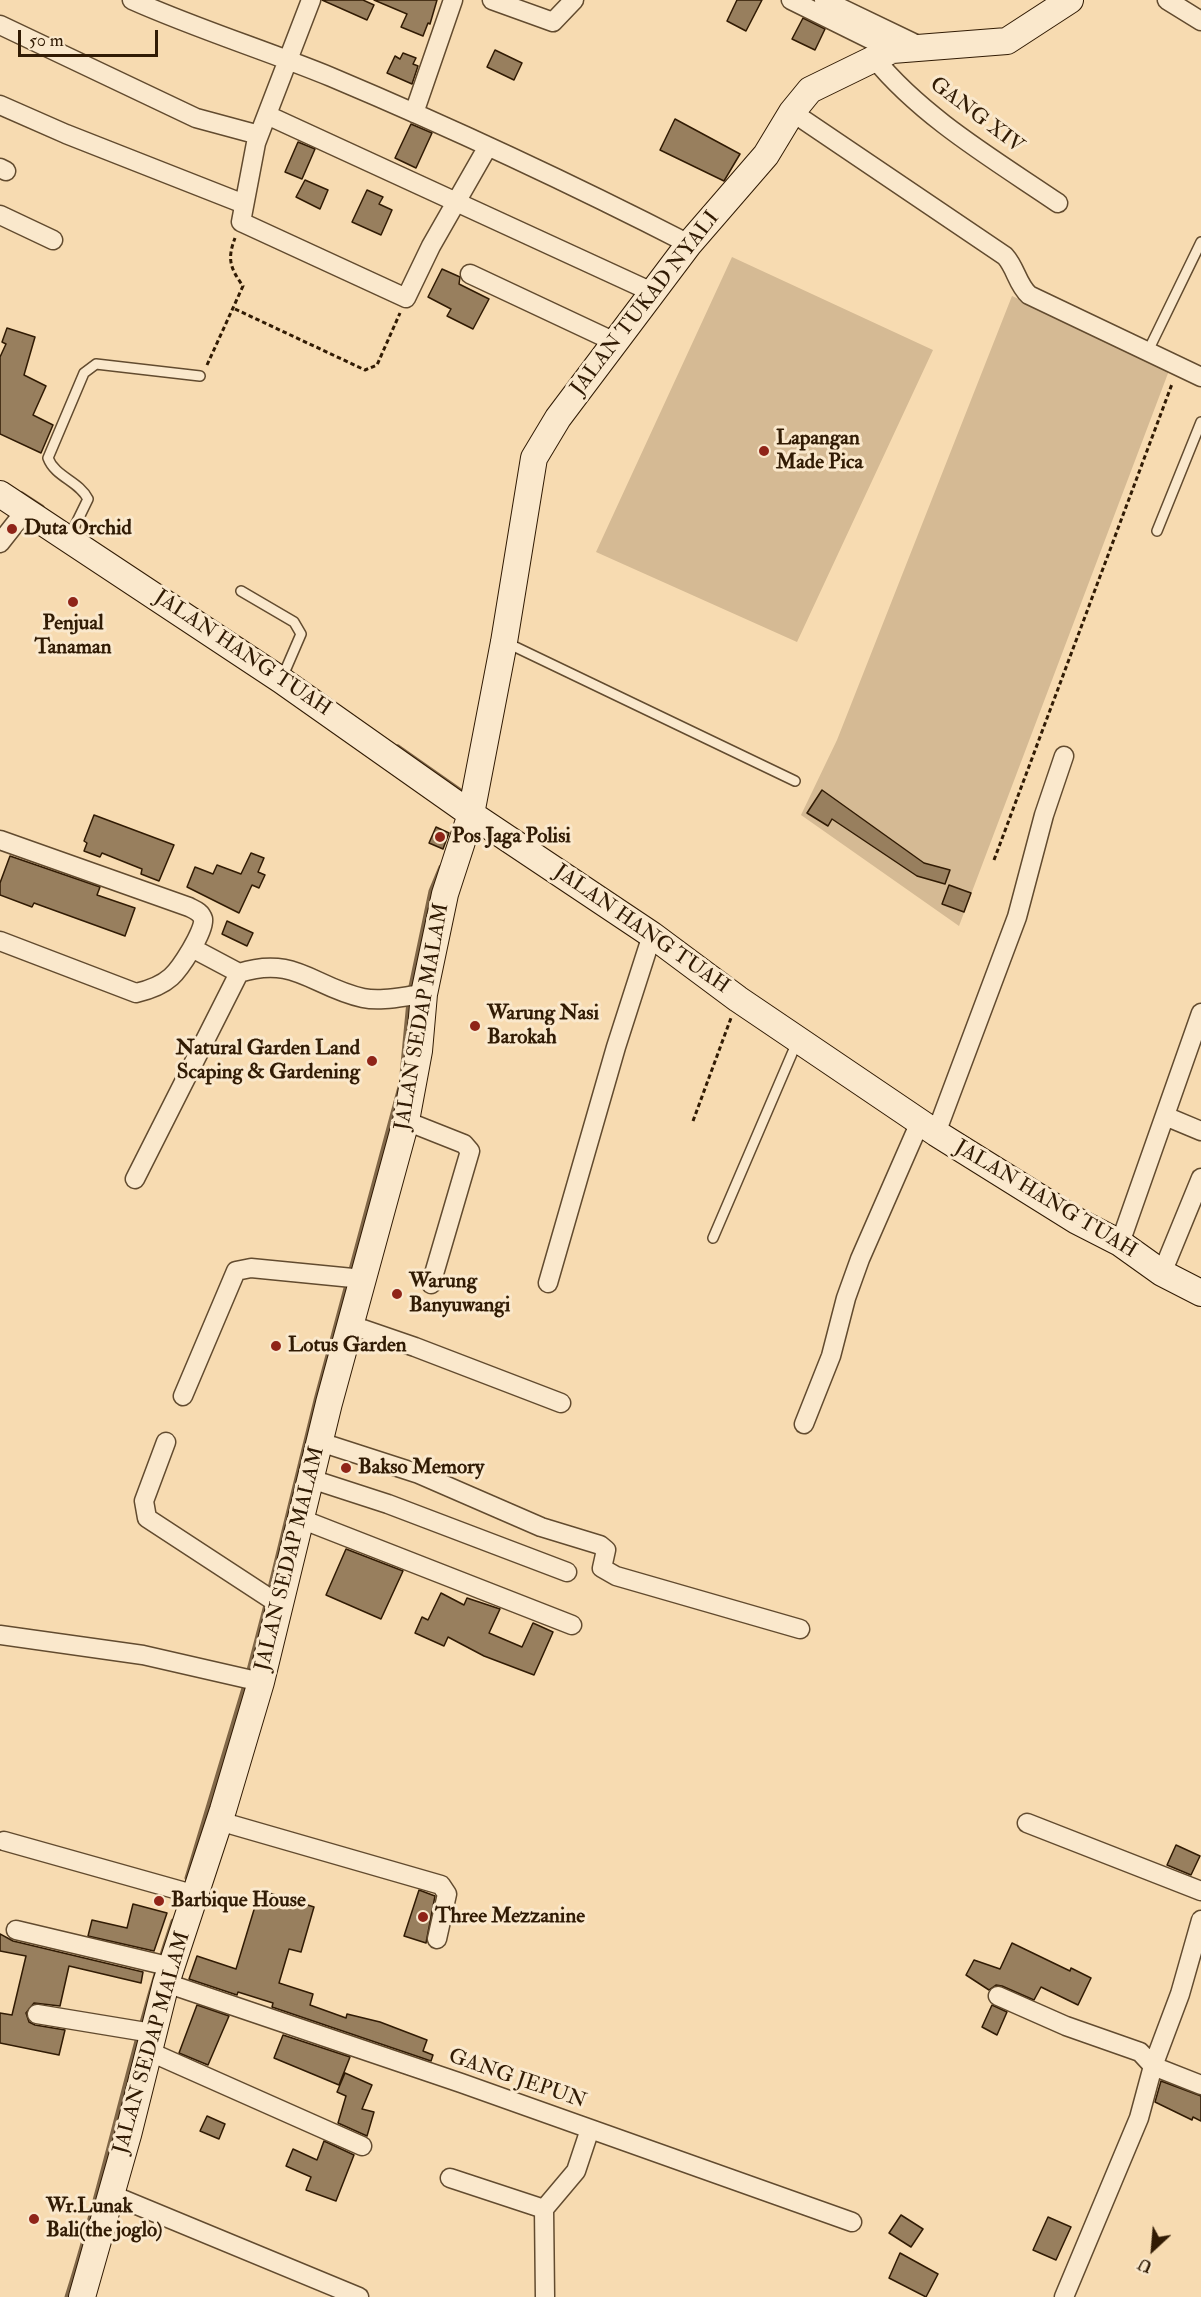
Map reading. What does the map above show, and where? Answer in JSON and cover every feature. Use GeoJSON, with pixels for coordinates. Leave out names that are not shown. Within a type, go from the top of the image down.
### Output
{"type":"FeatureCollection","features":[{"type":"Feature","properties":{"kind":"street"},"geometry":{"type":"LineString","coordinates":[[132,0],[180,21],[290,60],[414,113],[607,202],[689,244]]}},
{"type":"Feature","properties":{"kind":"street"},"geometry":{"type":"LineString","coordinates":[[243,213],[259,135],[290,60],[311,0]]}},
{"type":"Feature","properties":{"kind":"street"},"geometry":{"type":"LineString","coordinates":[[414,113],[453,0]]}},
{"type":"Feature","properties":{"kind":"street"},"geometry":{"type":"LineString","coordinates":[[492,0],[554,22],[574,0]]}},
{"type":"Feature","properties":{"kind":"street","name":"GANG XIV"},"geometry":{"type":"LineString","coordinates":[[791,0],[883,54],[909,94],[969,142],[1058,203]]}},
{"type":"Feature","properties":{"kind":"street"},"geometry":{"type":"LineString","coordinates":[[825,0],[923,48]]}},
{"type":"Feature","properties":{"kind":"street","name":"JALAN TUKAD NYALI"},"geometry":{"type":"LineString","coordinates":[[471,814],[504,642],[534,459],[558,418],[617,343],[689,244],[766,155],[792,112],[810,90],[883,54],[1007,41],[1070,0]]}},
{"type":"Feature","properties":{"kind":"street"},"geometry":{"type":"LineString","coordinates":[[1167,0],[1201,21]]}},
{"type":"Feature","properties":{"kind":"street"},"geometry":{"type":"LineString","coordinates":[[0,25],[196,118],[259,135]]}},
{"type":"Feature","properties":{"kind":"street"},"geometry":{"type":"LineString","coordinates":[[0,105],[243,213],[406,298],[455,202],[487,148]]}},
{"type":"Feature","properties":{"kind":"street"},"geometry":{"type":"LineString","coordinates":[[792,112],[1005,256],[1014,267],[1023,290],[1029,295],[1201,377]]}},
{"type":"Feature","properties":{"kind":"street"},"geometry":{"type":"LineString","coordinates":[[267,116],[652,292]]}},
{"type":"Feature","properties":{"kind":"street"},"geometry":{"type":"LineString","coordinates":[[0,216],[54,240]]}},
{"type":"Feature","properties":{"kind":"street"},"geometry":{"type":"LineString","coordinates":[[470,274],[617,343]]}},
{"type":"Feature","properties":{"kind":"street","name":"JALAN HANG TUAH"},"geometry":{"type":"LineString","coordinates":[[0,494],[281,680],[471,814],[652,935],[738,999],[928,1127],[1077,1221],[1120,1243],[1162,1273],[1201,1293]]}},
{"type":"Feature","properties":{"kind":"street"},"geometry":{"type":"LineString","coordinates":[[0,543],[26,510]]}},
{"type":"Feature","properties":{"kind":"street"},"geometry":{"type":"LineString","coordinates":[[804,1424],[831,1356],[846,1298],[861,1259],[928,1127],[1017,917],[1044,815],[1064,756]]}},
{"type":"Feature","properties":{"kind":"street","name":"JALAN SEDAP MALAM"},"geometry":{"type":"LineString","coordinates":[[83,2296],[128,2135],[145,2036],[185,1892],[219,1821],[251,1679],[301,1519],[351,1325],[352,1278],[406,1121],[419,1051],[416,995],[471,814]]}},
{"type":"Feature","properties":{"kind":"street"},"geometry":{"type":"LineString","coordinates":[[0,840],[189,907],[200,913],[203,921],[202,930],[192,948],[172,976],[150,990],[136,993],[0,940]]}},
{"type":"Feature","properties":{"kind":"street"},"geometry":{"type":"LineString","coordinates":[[548,1283],[616,1047],[652,935]]}},
{"type":"Feature","properties":{"kind":"street"},"geometry":{"type":"LineString","coordinates":[[192,948],[239,973],[274,966],[288,968],[366,999],[416,995]]}},
{"type":"Feature","properties":{"kind":"street"},"geometry":{"type":"LineString","coordinates":[[135,1179],[239,973]]}},
{"type":"Feature","properties":{"kind":"street"},"geometry":{"type":"LineString","coordinates":[[1120,1243],[1201,1013]]}},
{"type":"Feature","properties":{"kind":"street"},"geometry":{"type":"LineString","coordinates":[[1165,1116],[1201,1131]]}},
{"type":"Feature","properties":{"kind":"street"},"geometry":{"type":"LineString","coordinates":[[406,1121],[464,1144],[470,1151],[431,1284]]}},
{"type":"Feature","properties":{"kind":"street"},"geometry":{"type":"LineString","coordinates":[[1162,1273],[1201,1178]]}},
{"type":"Feature","properties":{"kind":"street"},"geometry":{"type":"LineString","coordinates":[[183,1396],[236,1271],[251,1268],[352,1278]]}},
{"type":"Feature","properties":{"kind":"street"},"geometry":{"type":"LineString","coordinates":[[351,1325],[561,1403]]}},
{"type":"Feature","properties":{"kind":"street"},"geometry":{"type":"LineString","coordinates":[[165,1442],[144,1501],[147,1518],[276,1603]]}},
{"type":"Feature","properties":{"kind":"street"},"geometry":{"type":"LineString","coordinates":[[320,1442],[419,1474],[541,1527],[600,1545],[606,1550],[602,1568],[616,1576],[800,1629]]}},
{"type":"Feature","properties":{"kind":"street"},"geometry":{"type":"LineString","coordinates":[[311,1479],[388,1504],[567,1572]]}},
{"type":"Feature","properties":{"kind":"street"},"geometry":{"type":"LineString","coordinates":[[301,1519],[572,1624]]}},
{"type":"Feature","properties":{"kind":"street"},"geometry":{"type":"LineString","coordinates":[[0,1635],[143,1655],[251,1679]]}},
{"type":"Feature","properties":{"kind":"street"},"geometry":{"type":"LineString","coordinates":[[219,1821],[441,1885],[447,1894],[437,1939]]}},
{"type":"Feature","properties":{"kind":"street"},"geometry":{"type":"LineString","coordinates":[[1027,1823],[1201,1891]]}},
{"type":"Feature","properties":{"kind":"street"},"geometry":{"type":"LineString","coordinates":[[4,1841],[185,1892]]}},
{"type":"Feature","properties":{"kind":"street"},"geometry":{"type":"LineString","coordinates":[[1064,2297],[1139,2118],[1153,2066],[1180,1994],[1201,1920]]}},
{"type":"Feature","properties":{"kind":"street","name":"GANG JEPUN"},"geometry":{"type":"LineString","coordinates":[[16,1930],[164,1970],[590,2129],[852,2222]]}},
{"type":"Feature","properties":{"kind":"street"},"geometry":{"type":"LineString","coordinates":[[998,1996],[1066,2026],[1140,2052],[1153,2066],[1201,2085]]}},
{"type":"Feature","properties":{"kind":"street"},"geometry":{"type":"LineString","coordinates":[[37,2014],[145,2036],[362,2146]]}},
{"type":"Feature","properties":{"kind":"street"},"geometry":{"type":"LineString","coordinates":[[545,2297],[544,2209],[576,2171],[590,2129]]}},
{"type":"Feature","properties":{"kind":"street"},"geometry":{"type":"LineString","coordinates":[[450,2178],[544,2209]]}},
{"type":"Feature","properties":{"kind":"street"},"geometry":{"type":"LineString","coordinates":[[110,2194],[359,2297]]}},
{"type":"Feature","properties":{"kind":"lane"},"geometry":{"type":"LineString","coordinates":[[1148,351],[1201,242]]}},
{"type":"Feature","properties":{"kind":"lane"},"geometry":{"type":"LineString","coordinates":[[69,538],[88,499],[84,490],[52,468],[48,458],[84,373],[96,364],[200,375]]}},
{"type":"Feature","properties":{"kind":"lane"},"geometry":{"type":"LineString","coordinates":[[1157,531],[1201,422]]}},
{"type":"Feature","properties":{"kind":"lane"},"geometry":{"type":"LineString","coordinates":[[241,591],[294,622],[301,634],[281,680]]}},
{"type":"Feature","properties":{"kind":"lane"},"geometry":{"type":"LineString","coordinates":[[504,642],[795,781]]}},
{"type":"Feature","properties":{"kind":"lane"},"geometry":{"type":"LineString","coordinates":[[713,1238],[798,1039]]}},
{"type":"Feature","properties":{"kind":"path"},"geometry":{"type":"LineString","coordinates":[[200,375],[235,309],[243,286],[232,270],[230,253],[243,213]]}},
{"type":"Feature","properties":{"kind":"path"},"geometry":{"type":"LineString","coordinates":[[235,309],[365,370],[377,365],[406,298]]}},
{"type":"Feature","properties":{"kind":"path"},"geometry":{"type":"LineString","coordinates":[[994,860],[1179,365]]}},
{"type":"Feature","properties":{"kind":"path"},"geometry":{"type":"LineString","coordinates":[[693,1121],[738,999]]}},
{"type":"Feature","properties":{"kind":"shaded area","name":"Lapangan Made Pica"},"geometry":{"type":"Polygon","coordinates":[[[732,257],[933,350],[797,642],[596,552],[732,257]]]}},
{"type":"Feature","properties":{"kind":"shaded area"},"geometry":{"type":"Polygon","coordinates":[[[1012,296],[1170,368],[959,926],[801,815],[837,740],[1012,296]]]}},
{"type":"Feature","properties":{"kind":"building"},"geometry":{"type":"Polygon","coordinates":[[[322,0],[363,0],[374,5],[367,20],[322,0]]]}},
{"type":"Feature","properties":{"kind":"building"},"geometry":{"type":"Polygon","coordinates":[[[374,0],[437,0],[430,24],[428,23],[423,36],[401,27],[407,14],[374,0]]]}},
{"type":"Feature","properties":{"kind":"building"},"geometry":{"type":"Polygon","coordinates":[[[737,0],[762,0],[746,31],[727,21],[737,0]]]}},
{"type":"Feature","properties":{"kind":"building"},"geometry":{"type":"Polygon","coordinates":[[[803,18],[825,29],[815,50],[792,39],[803,18]]]}},
{"type":"Feature","properties":{"kind":"building"},"geometry":{"type":"Polygon","coordinates":[[[495,50],[522,63],[514,80],[487,67],[495,50]]]}},
{"type":"Feature","properties":{"kind":"building"},"geometry":{"type":"Polygon","coordinates":[[[403,53],[416,58],[413,64],[418,66],[412,84],[387,73],[395,56],[400,59],[403,53]]]}},
{"type":"Feature","properties":{"kind":"building"},"geometry":{"type":"Polygon","coordinates":[[[675,119],[740,154],[724,181],[660,150],[675,119]]]}},
{"type":"Feature","properties":{"kind":"building"},"geometry":{"type":"Polygon","coordinates":[[[411,124],[432,133],[416,168],[395,158],[411,124]]]}},
{"type":"Feature","properties":{"kind":"building"},"geometry":{"type":"Polygon","coordinates":[[[298,142],[315,149],[302,179],[285,172],[298,142]]]}},
{"type":"Feature","properties":{"kind":"building"},"geometry":{"type":"Polygon","coordinates":[[[305,180],[328,190],[320,209],[296,197],[305,180]]]}},
{"type":"Feature","properties":{"kind":"building"},"geometry":{"type":"Polygon","coordinates":[[[367,190],[383,197],[379,204],[392,210],[381,235],[352,222],[367,190]]]}},
{"type":"Feature","properties":{"kind":"building"},"geometry":{"type":"Polygon","coordinates":[[[442,269],[460,277],[459,284],[489,299],[473,329],[447,316],[451,309],[428,297],[442,269]]]}},
{"type":"Feature","properties":{"kind":"building"},"geometry":{"type":"Polygon","coordinates":[[[7,328],[35,337],[24,375],[46,386],[33,415],[53,425],[41,453],[0,434],[0,357],[6,344],[2,342],[7,328]]]}},
{"type":"Feature","properties":{"kind":"building"},"geometry":{"type":"Polygon","coordinates":[[[822,790],[924,863],[950,870],[945,884],[917,876],[832,819],[828,826],[807,813],[822,790]]]}},
{"type":"Feature","properties":{"kind":"building"},"geometry":{"type":"Polygon","coordinates":[[[94,815],[174,845],[159,881],[141,874],[142,869],[102,853],[100,857],[84,851],[87,843],[84,841],[94,815]]]}},
{"type":"Feature","properties":{"kind":"building"},"geometry":{"type":"Polygon","coordinates":[[[436,827],[449,833],[443,849],[429,843],[436,827]]]}},
{"type":"Feature","properties":{"kind":"building"},"geometry":{"type":"Polygon","coordinates":[[[251,853],[264,858],[258,872],[265,875],[259,888],[252,885],[239,913],[187,887],[195,867],[213,874],[217,865],[241,874],[251,853]]]}},
{"type":"Feature","properties":{"kind":"building"},"geometry":{"type":"Polygon","coordinates":[[[10,856],[100,887],[97,895],[135,908],[125,936],[34,903],[32,907],[0,895],[0,883],[10,856]]]}},
{"type":"Feature","properties":{"kind":"building"},"geometry":{"type":"Polygon","coordinates":[[[949,885],[971,893],[964,912],[942,904],[949,885]]]}},
{"type":"Feature","properties":{"kind":"building"},"geometry":{"type":"Polygon","coordinates":[[[227,921],[253,933],[247,946],[222,934],[227,921]]]}},
{"type":"Feature","properties":{"kind":"building"},"geometry":{"type":"Polygon","coordinates":[[[346,1549],[403,1571],[381,1619],[326,1595],[346,1549]]]}},
{"type":"Feature","properties":{"kind":"building"},"geometry":{"type":"Polygon","coordinates":[[[441,1593],[464,1605],[467,1598],[500,1609],[489,1633],[522,1647],[533,1623],[553,1632],[534,1675],[484,1656],[448,1637],[444,1646],[415,1633],[422,1617],[428,1620],[441,1593]]]}},
{"type":"Feature","properties":{"kind":"building"},"geometry":{"type":"Polygon","coordinates":[[[1176,1845],[1200,1856],[1191,1875],[1167,1865],[1176,1845]]]}},
{"type":"Feature","properties":{"kind":"building"},"geometry":{"type":"Polygon","coordinates":[[[260,1890],[314,1907],[301,1952],[289,1949],[279,1983],[313,1994],[310,2005],[346,2018],[347,2014],[380,2022],[427,2040],[423,2051],[433,2055],[431,2061],[272,2007],[273,2003],[238,1992],[237,1995],[189,1979],[197,1956],[236,1969],[260,1890]]]}},
{"type":"Feature","properties":{"kind":"building","name":"Three Mezzanine"},"geometry":{"type":"Polygon","coordinates":[[[419,1890],[435,1896],[426,1943],[404,1936],[419,1890]]]}},
{"type":"Feature","properties":{"kind":"building"},"geometry":{"type":"Polygon","coordinates":[[[133,1904],[167,1913],[154,1951],[88,1936],[92,1920],[127,1928],[133,1904]]]}},
{"type":"Feature","properties":{"kind":"building"},"geometry":{"type":"Polygon","coordinates":[[[0,1934],[13,1941],[143,1972],[141,1983],[69,1966],[60,2006],[34,2003],[26,2013],[29,2022],[35,2025],[65,2030],[59,2055],[0,2043],[0,2013],[12,2015],[26,1956],[0,1951],[0,1934]]]}},
{"type":"Feature","properties":{"kind":"building"},"geometry":{"type":"Polygon","coordinates":[[[1012,1943],[1070,1971],[1071,1968],[1091,1978],[1078,2005],[1041,1987],[1034,2000],[1002,1986],[996,1985],[989,1990],[966,1975],[974,1960],[1000,1969],[1012,1943]]]}},
{"type":"Feature","properties":{"kind":"building"},"geometry":{"type":"Polygon","coordinates":[[[197,2005],[229,2016],[208,2065],[179,2053],[197,2005]]]}},
{"type":"Feature","properties":{"kind":"building"},"geometry":{"type":"Polygon","coordinates":[[[992,2005],[1007,2012],[997,2035],[982,2027],[992,2005]]]}},
{"type":"Feature","properties":{"kind":"building"},"geometry":{"type":"Polygon","coordinates":[[[283,2035],[350,2057],[339,2085],[274,2058],[283,2035]]]}},
{"type":"Feature","properties":{"kind":"building"},"geometry":{"type":"Polygon","coordinates":[[[345,2073],[372,2085],[362,2109],[374,2112],[367,2136],[338,2123],[346,2096],[337,2092],[345,2073]]]}},
{"type":"Feature","properties":{"kind":"building"},"geometry":{"type":"Polygon","coordinates":[[[1161,2081],[1201,2096],[1201,2121],[1193,2117],[1192,2120],[1155,2102],[1161,2081]]]}},
{"type":"Feature","properties":{"kind":"building"},"geometry":{"type":"Polygon","coordinates":[[[207,2116],[225,2124],[219,2139],[200,2131],[207,2116]]]}},
{"type":"Feature","properties":{"kind":"building"},"geometry":{"type":"Polygon","coordinates":[[[324,2141],[354,2155],[336,2201],[306,2190],[311,2177],[286,2166],[293,2149],[317,2160],[324,2141]]]}},
{"type":"Feature","properties":{"kind":"building"},"geometry":{"type":"Polygon","coordinates":[[[901,2215],[923,2229],[911,2247],[889,2233],[901,2215]]]}},
{"type":"Feature","properties":{"kind":"building"},"geometry":{"type":"Polygon","coordinates":[[[1048,2217],[1071,2227],[1056,2260],[1033,2250],[1048,2217]]]}},
{"type":"Feature","properties":{"kind":"building"},"geometry":{"type":"Polygon","coordinates":[[[900,2253],[938,2274],[926,2297],[889,2278],[900,2253]]]}},
{"type":"Feature","properties":{"kind":"waterway"},"geometry":{"type":"LineString","coordinates":[[22,494],[42,507]]}},
{"type":"Feature","properties":{"kind":"waterway"},"geometry":{"type":"LineString","coordinates":[[398,747],[465,794]]}},
{"type":"Feature","properties":{"kind":"waterway"},"geometry":{"type":"LineString","coordinates":[[410,991],[431,891],[441,867]]}},
{"type":"Feature","properties":{"kind":"waterway"},"geometry":{"type":"LineString","coordinates":[[402,1075],[409,1001]]}},
{"type":"Feature","properties":{"kind":"waterway"},"geometry":{"type":"LineString","coordinates":[[269,1592],[316,1400],[400,1087]]}},
{"type":"Feature","properties":{"kind":"waterway"},"geometry":{"type":"LineString","coordinates":[[187,1878],[247,1678],[267,1601]]}},
{"type":"Feature","properties":{"kind":"waterway"},"geometry":{"type":"LineString","coordinates":[[67,2297],[95,2203],[144,2014],[173,1921]]}},
{"type":"Feature","properties":{"kind":"place","name":"Lapangan Made Pica"},"geometry":{"type":"Point","coordinates":[764,451]}},
{"type":"Feature","properties":{"kind":"place","name":"Duta Orchid"},"geometry":{"type":"Point","coordinates":[12,529]}},
{"type":"Feature","properties":{"kind":"place","name":"Penjual Tanaman"},"geometry":{"type":"Point","coordinates":[73,602]}},
{"type":"Feature","properties":{"kind":"place","name":"Pos Jaga Polisi"},"geometry":{"type":"Point","coordinates":[440,837]}},
{"type":"Feature","properties":{"kind":"place","name":"Warung Nasi Barokah"},"geometry":{"type":"Point","coordinates":[475,1026]}},
{"type":"Feature","properties":{"kind":"place","name":"Natural Garden Land Scaping & Gardening"},"geometry":{"type":"Point","coordinates":[372,1061]}},
{"type":"Feature","properties":{"kind":"place","name":"Warung Banyuwangi"},"geometry":{"type":"Point","coordinates":[397,1294]}},
{"type":"Feature","properties":{"kind":"place","name":"Lotus Garden"},"geometry":{"type":"Point","coordinates":[276,1346]}},
{"type":"Feature","properties":{"kind":"place","name":"Bakso Memory"},"geometry":{"type":"Point","coordinates":[346,1468]}},
{"type":"Feature","properties":{"kind":"place","name":"Barbique House"},"geometry":{"type":"Point","coordinates":[159,1901]}},
{"type":"Feature","properties":{"kind":"place","name":"Three Mezzanine"},"geometry":{"type":"Point","coordinates":[423,1917]}},
{"type":"Feature","properties":{"kind":"place","name":"Wr.Lunak Bali(the joglo)"},"geometry":{"type":"Point","coordinates":[34,2219]}}]}
